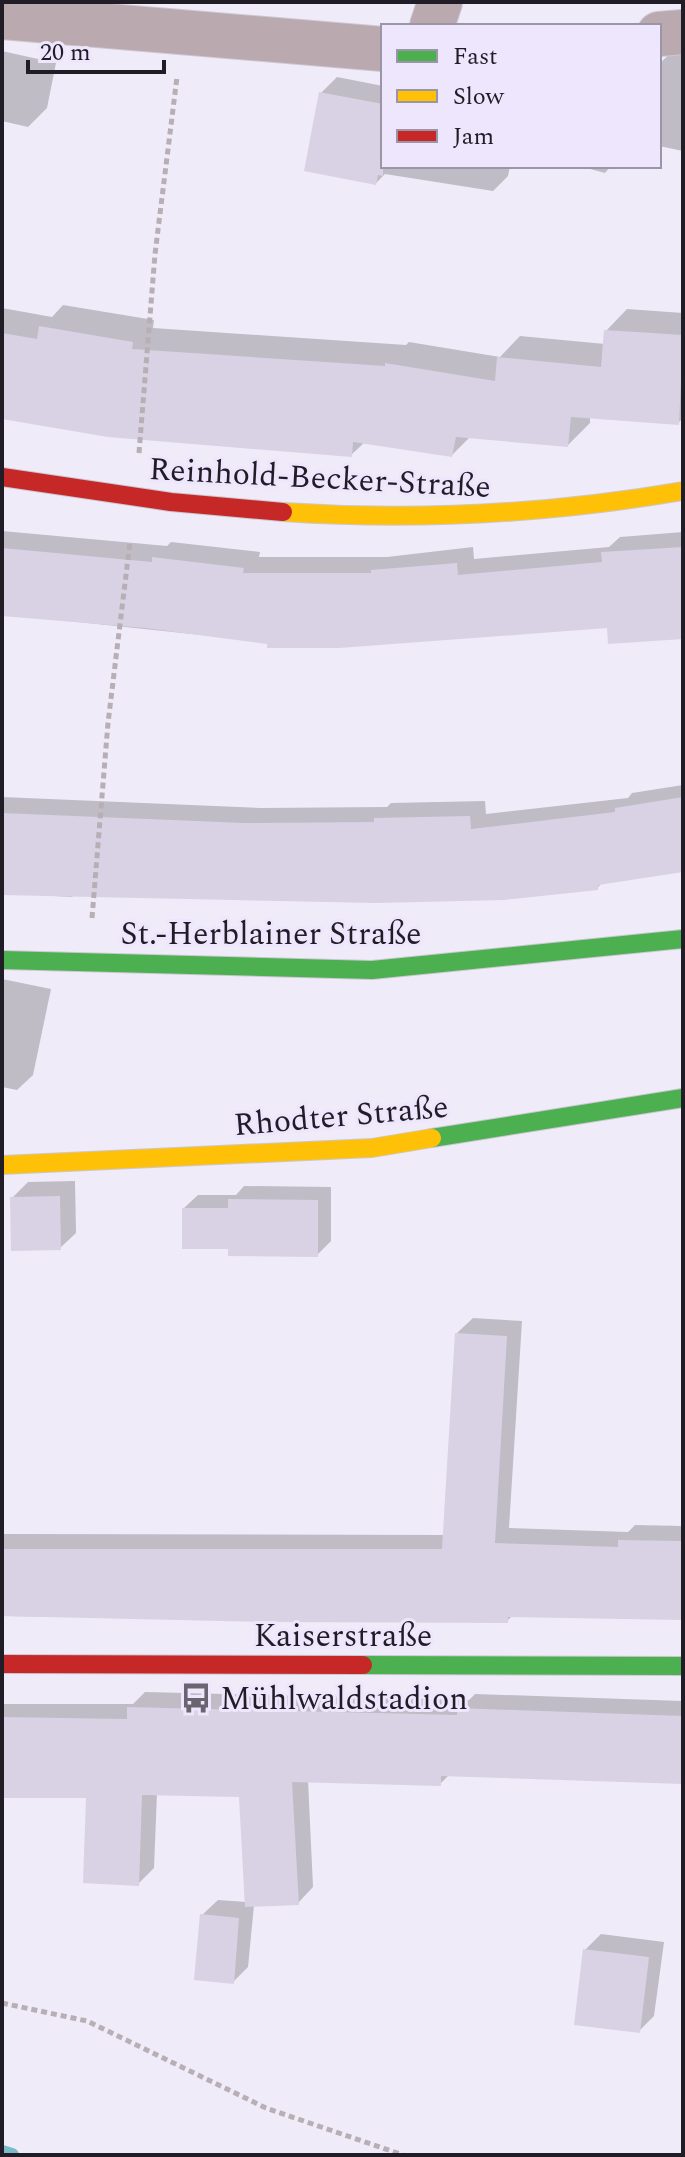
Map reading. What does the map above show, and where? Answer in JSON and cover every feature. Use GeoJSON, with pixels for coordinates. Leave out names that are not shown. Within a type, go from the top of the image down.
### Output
{"type":"FeatureCollection","features":[{"type":"Feature","properties":{"kind":"street"},"geometry":{"type":"LineString","coordinates":[[433,24],[440,2]]}},
{"type":"Feature","properties":{"kind":"street"},"geometry":{"type":"LineString","coordinates":[[2,17],[381,49]]}},
{"type":"Feature","properties":{"kind":"street"},"geometry":{"type":"LineString","coordinates":[[661,34],[683,32]]}},
{"type":"Feature","properties":{"kind":"street","name":"Reinhold-Becker-Straße"},"geometry":{"type":"LineString","coordinates":[[2,477],[135,500],[396,517],[520,515],[683,491]]}},
{"type":"Feature","properties":{"kind":"street","name":"St.-Herblainer Straße"},"geometry":{"type":"LineString","coordinates":[[2,960],[372,970],[683,939]]}},
{"type":"Feature","properties":{"kind":"street","name":"Rhodter Straße"},"geometry":{"type":"LineString","coordinates":[[2,1165],[372,1148],[683,1098]]}},
{"type":"Feature","properties":{"kind":"street","name":"Kaiserstraße"},"geometry":{"type":"LineString","coordinates":[[2,1664],[683,1666]]}},
{"type":"Feature","properties":{"kind":"path"},"geometry":{"type":"LineString","coordinates":[[2,2003],[87,2021],[266,2108],[403,2155]]}},
{"type":"Feature","properties":{"kind":"building"},"geometry":{"type":"Polygon","coordinates":[[[319,92],[381,104],[383,176],[378,175],[376,185],[304,171],[319,92]]]}},
{"type":"Feature","properties":{"kind":"building"},"geometry":{"type":"Polygon","coordinates":[[[39,326],[133,342],[132,349],[385,366],[385,363],[495,381],[497,357],[601,367],[604,330],[683,335],[679,425],[571,417],[568,447],[456,437],[452,457],[353,442],[352,457],[108,437],[2,419],[2,333],[37,339],[39,326]]]}},
{"type":"Feature","properties":{"kind":"building"},"geometry":{"type":"Polygon","coordinates":[[[683,547],[683,639],[608,644],[607,628],[339,648],[267,648],[267,644],[145,628],[2,616],[2,548],[152,562],[152,557],[244,568],[243,573],[371,573],[371,570],[457,563],[458,575],[602,562],[601,552],[683,547]]]}},
{"type":"Feature","properties":{"kind":"building"},"geometry":{"type":"Polygon","coordinates":[[[683,797],[683,872],[598,885],[598,890],[504,900],[376,903],[2,895],[2,813],[244,823],[374,822],[374,818],[470,816],[471,829],[615,812],[615,808],[683,797]]]}},
{"type":"Feature","properties":{"kind":"building"},"geometry":{"type":"Polygon","coordinates":[[[60,1196],[61,1250],[11,1251],[10,1197],[60,1196]]]}},
{"type":"Feature","properties":{"kind":"building"},"geometry":{"type":"Polygon","coordinates":[[[228,1199],[318,1200],[318,1257],[228,1256],[228,1249],[182,1249],[182,1208],[228,1208],[228,1199]]]}},
{"type":"Feature","properties":{"kind":"building"},"geometry":{"type":"Polygon","coordinates":[[[455,1333],[507,1336],[495,1543],[618,1547],[618,1540],[683,1541],[683,1620],[508,1617],[508,1623],[271,1622],[2,1616],[2,1549],[442,1549],[455,1333]]]}},
{"type":"Feature","properties":{"kind":"building"},"geometry":{"type":"Polygon","coordinates":[[[127,1707],[457,1715],[457,1708],[683,1716],[683,1784],[441,1776],[441,1786],[292,1782],[299,1905],[245,1907],[239,1797],[142,1795],[139,1886],[83,1883],[86,1798],[2,1798],[2,1717],[127,1719],[127,1707]]]}},
{"type":"Feature","properties":{"kind":"building"},"geometry":{"type":"Polygon","coordinates":[[[200,1914],[239,1918],[234,1984],[194,1980],[200,1914]]]}},
{"type":"Feature","properties":{"kind":"building"},"geometry":{"type":"Polygon","coordinates":[[[583,1949],[649,1957],[640,2033],[574,2025],[583,1949]]]}},
{"type":"Feature","properties":{"kind":"waterway"},"geometry":{"type":"LineString","coordinates":[[2,2152],[12,2155]]}},
{"type":"Feature","properties":{"kind":"traffic: fast"},"geometry":{"type":"LineString","coordinates":[[2,960],[372,970],[683,939]]}},
{"type":"Feature","properties":{"kind":"traffic: fast"},"geometry":{"type":"LineString","coordinates":[[432,1138],[683,1098]]}},
{"type":"Feature","properties":{"kind":"traffic: fast"},"geometry":{"type":"LineString","coordinates":[[363,1665],[683,1666]]}},
{"type":"Feature","properties":{"kind":"traffic: slow"},"geometry":{"type":"LineString","coordinates":[[283,512],[384,516],[483,514],[583,505],[683,491]]}},
{"type":"Feature","properties":{"kind":"traffic: slow"},"geometry":{"type":"LineString","coordinates":[[2,1165],[372,1148],[432,1138]]}},
{"type":"Feature","properties":{"kind":"traffic: jam"},"geometry":{"type":"LineString","coordinates":[[2,477],[171,502],[283,512]]}},
{"type":"Feature","properties":{"kind":"traffic: jam"},"geometry":{"type":"LineString","coordinates":[[2,1664],[363,1665]]}},
{"type":"Feature","properties":{"kind":"place","name":"Mühlwaldstadion"},"geometry":{"type":"Point","coordinates":[196,1698]}}]}
